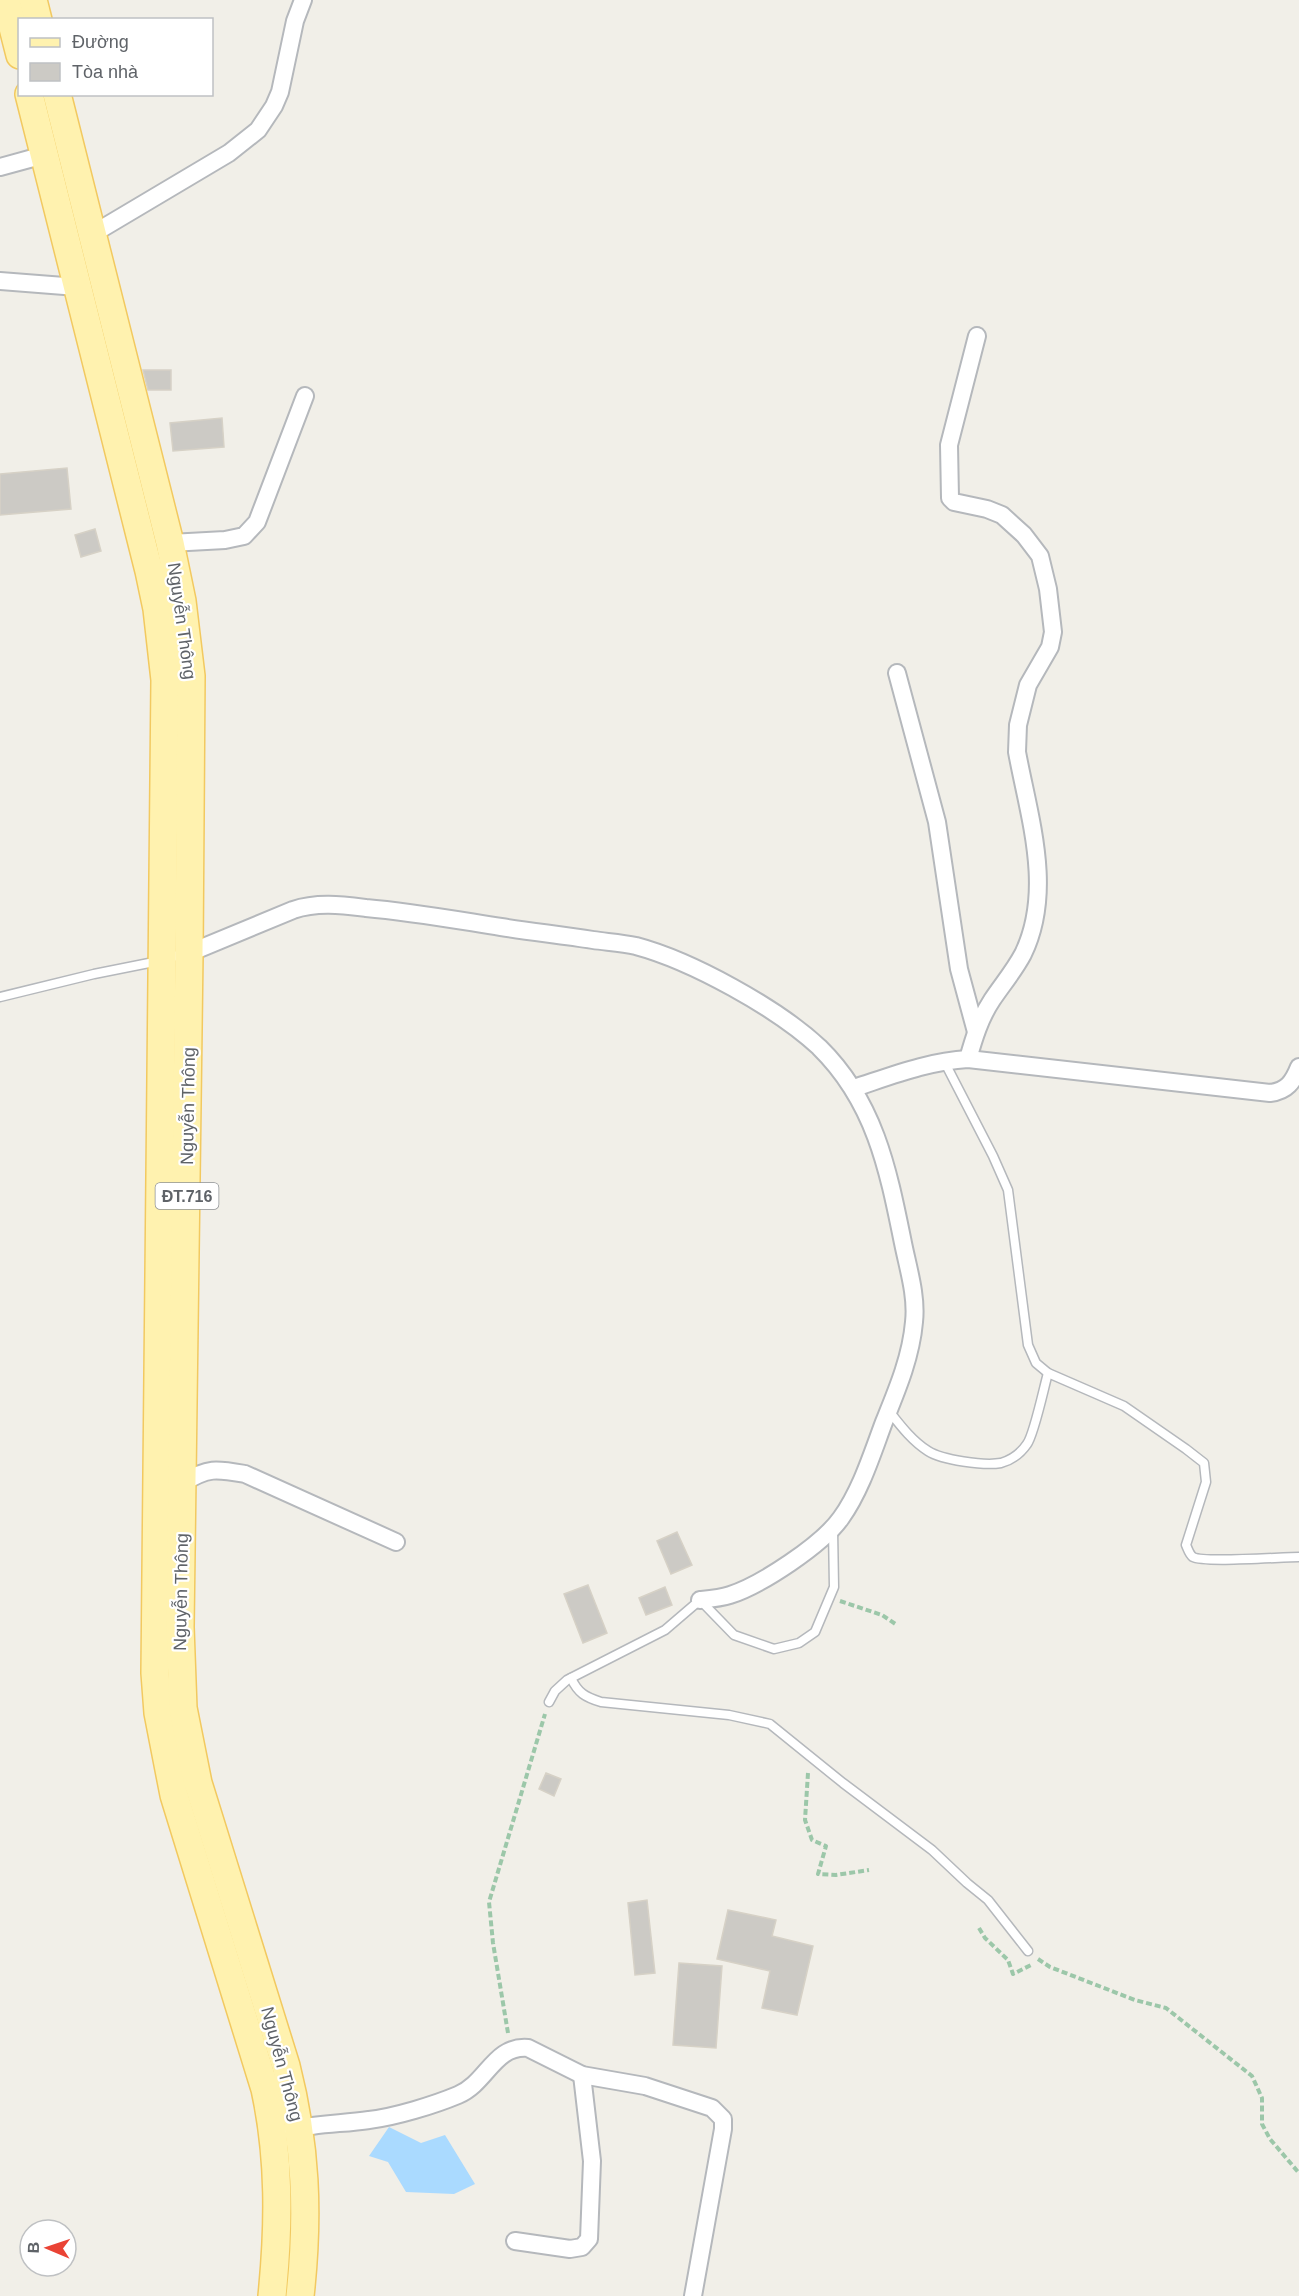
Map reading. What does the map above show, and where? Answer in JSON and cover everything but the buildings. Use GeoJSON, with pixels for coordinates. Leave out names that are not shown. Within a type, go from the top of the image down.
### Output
{"type":"FeatureCollection","features":[{"type":"Feature","properties":{"kind":"main road"},"geometry":{"type":"LineString","coordinates":[[6,0],[18,47]]}},
{"type":"Feature","properties":{"kind":"main road"},"geometry":{"type":"LineString","coordinates":[[33,0],[38,18]]}},
{"type":"Feature","properties":{"kind":"main road","name":"Nguyễn Thông"},"geometry":{"type":"LineString","coordinates":[[29,96],[149,572],[162,642],[165,680],[154,1634],[158,1713],[164,1752],[177,1805],[265,2089],[278,2173],[278,2222],[272,2296]]}},
{"type":"Feature","properties":{"kind":"main road","name":"Nguyễn Thông"},"geometry":{"type":"LineString","coordinates":[[57,96],[170,543],[182,601],[191,676],[180,1659],[183,1708],[190,1746],[212,1831],[286,2066],[300,2128],[305,2172],[305,2220],[300,2296]]}},
{"type":"Feature","properties":{"kind":"street"},"geometry":{"type":"LineString","coordinates":[[91,236],[229,153],[258,130],[274,106],[280,92],[295,21],[303,0]]}},
{"type":"Feature","properties":{"kind":"street"},"geometry":{"type":"LineString","coordinates":[[0,167],[44,155]]}},
{"type":"Feature","properties":{"kind":"street"},"geometry":{"type":"LineString","coordinates":[[0,281],[77,287]]}},
{"type":"Feature","properties":{"kind":"street"},"geometry":{"type":"LineString","coordinates":[[968,1059],[976,1032],[991,1002],[1023,954],[1034,921],[1038,884],[1036,853],[1016,740],[1028,685],[1050,648],[1053,632],[1048,589],[1036,549],[1002,515],[987,509],[954,502],[950,498],[949,445],[977,336]]}},
{"type":"Feature","properties":{"kind":"street"},"geometry":{"type":"LineString","coordinates":[[170,543],[225,540],[244,536],[257,522],[305,396]]}},
{"type":"Feature","properties":{"kind":"street"},"geometry":{"type":"LineString","coordinates":[[897,674],[937,822],[959,969],[976,1032]]}},
{"type":"Feature","properties":{"kind":"street"},"geometry":{"type":"LineString","coordinates":[[162,960],[189,954],[304,906],[330,904],[406,911],[633,945],[665,955],[775,1012],[818,1046],[854,1088],[879,1140],[913,1293],[915,1311],[912,1338],[903,1377],[850,1503],[833,1529],[808,1551],[749,1586],[731,1594],[700,1600]]}},
{"type":"Feature","properties":{"kind":"street"},"geometry":{"type":"LineString","coordinates":[[854,1088],[944,1061],[968,1059],[1270,1093],[1286,1088],[1294,1080],[1299,1067]]}},
{"type":"Feature","properties":{"kind":"street"},"geometry":{"type":"LineString","coordinates":[[183,1483],[200,1472],[220,1469],[245,1474],[396,1542]]}},
{"type":"Feature","properties":{"kind":"street"},"geometry":{"type":"LineString","coordinates":[[273,2135],[300,2128],[386,2117],[458,2095],[468,2090],[511,2049],[528,2048],[582,2075],[645,2086],[712,2108],[723,2119],[723,2129],[693,2296]]}},
{"type":"Feature","properties":{"kind":"street"},"geometry":{"type":"LineString","coordinates":[[514,2241],[570,2249],[582,2247],[589,2239],[592,2162],[582,2075]]}},
{"type":"Feature","properties":{"kind":"lane"},"geometry":{"type":"LineString","coordinates":[[0,997],[162,960]]}},
{"type":"Feature","properties":{"kind":"lane"},"geometry":{"type":"LineString","coordinates":[[944,1061],[1008,1190],[1028,1345],[1036,1363],[1048,1373],[1124,1406],[1204,1463],[1206,1482],[1186,1545],[1189,1553],[1195,1558],[1210,1560],[1299,1557]]}},
{"type":"Feature","properties":{"kind":"lane"},"geometry":{"type":"LineString","coordinates":[[889,1410],[908,1434],[928,1452],[984,1464],[1000,1463],[1012,1458],[1028,1443],[1048,1373]]}},
{"type":"Feature","properties":{"kind":"lane"},"geometry":{"type":"LineString","coordinates":[[549,1702],[555,1691],[571,1678],[665,1630],[700,1600],[734,1635],[774,1649],[799,1643],[815,1632],[834,1587],[833,1529]]}},
{"type":"Feature","properties":{"kind":"lane"},"geometry":{"type":"LineString","coordinates":[[571,1678],[575,1688],[584,1697],[601,1702],[729,1715],[770,1724],[932,1850],[988,1900],[1028,1951]]}},
{"type":"Feature","properties":{"kind":"path"},"geometry":{"type":"LineString","coordinates":[[848,1602],[882,1615],[897,1625]]}},
{"type":"Feature","properties":{"kind":"path"},"geometry":{"type":"LineString","coordinates":[[511,2049],[493,1943],[489,1902],[549,1702]]}},
{"type":"Feature","properties":{"kind":"path"},"geometry":{"type":"LineString","coordinates":[[811,1757],[807,1783],[806,1820],[812,1840],[826,1846],[818,1874],[836,1875],[869,1870]]}},
{"type":"Feature","properties":{"kind":"path"},"geometry":{"type":"LineString","coordinates":[[979,1928],[985,1938],[1008,1960],[1013,1974],[1032,1966],[1036,1957],[1059,1970],[1135,2000],[1166,2008],[1252,2076],[1262,2098],[1262,2124],[1270,2139],[1299,2173]]}},
{"type":"Feature","properties":{"kind":"water"},"geometry":{"type":"Polygon","coordinates":[[[389,2127],[421,2143],[445,2135],[475,2184],[454,2194],[406,2192],[388,2162],[369,2156],[389,2127]]]}}]}
